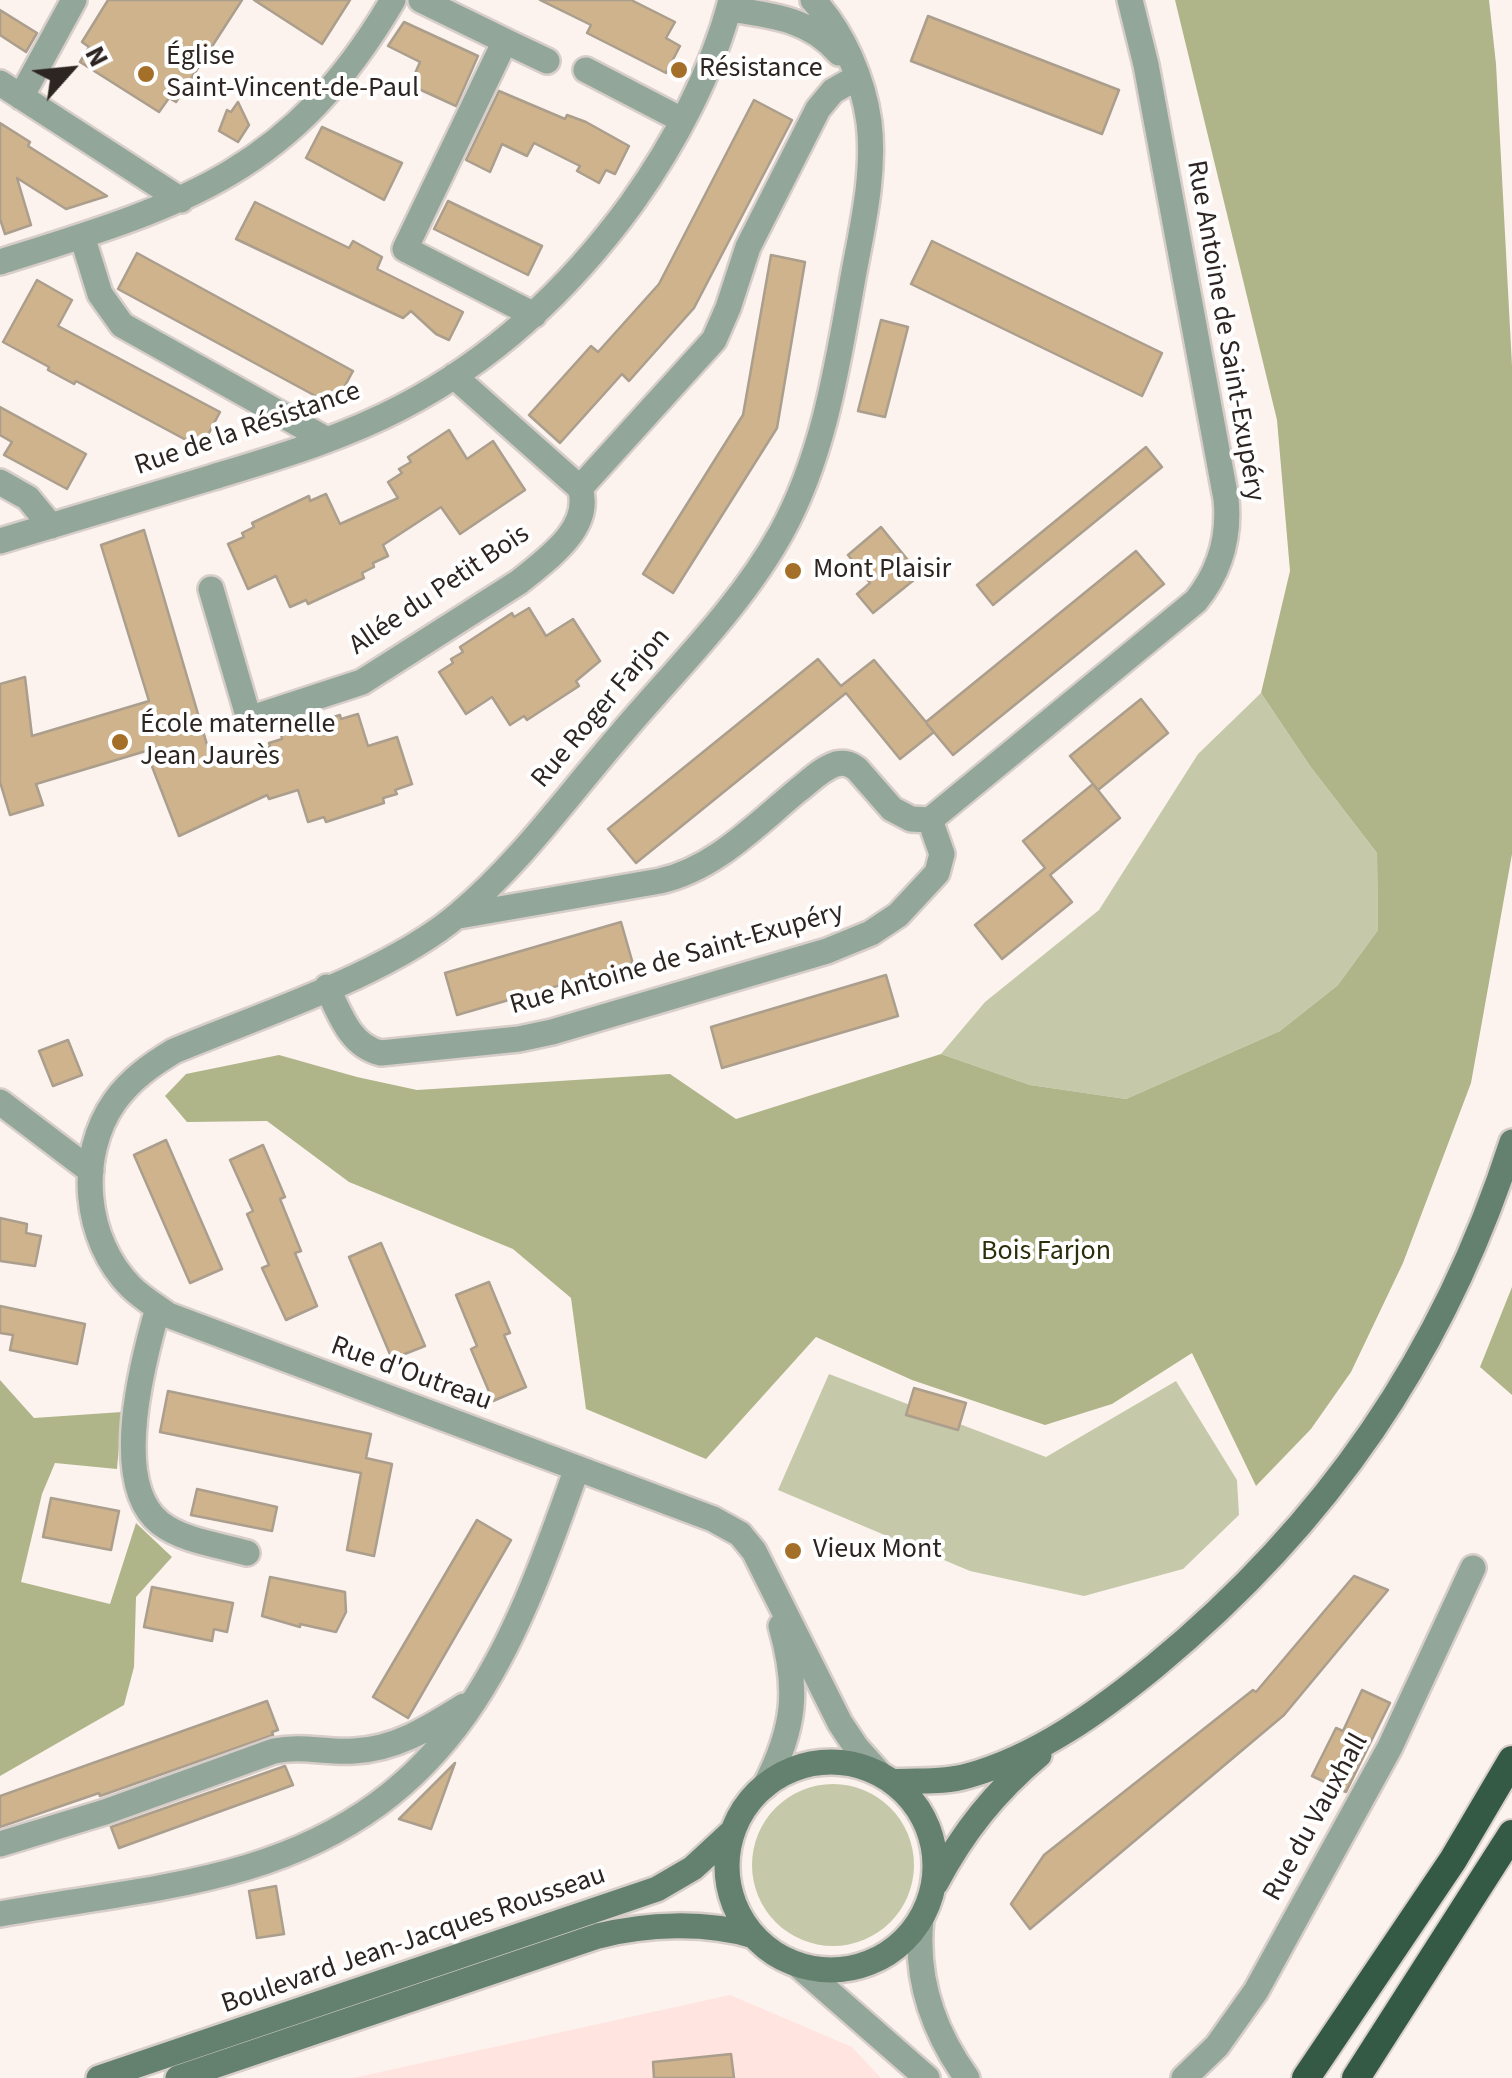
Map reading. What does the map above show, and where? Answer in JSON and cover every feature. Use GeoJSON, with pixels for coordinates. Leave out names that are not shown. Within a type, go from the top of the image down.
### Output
{"type":"FeatureCollection","features":[{"type":"Feature","properties":{"kind":"highway"},"geometry":{"type":"LineString","coordinates":[[1306,2078],[1453,1860],[1512,1760]]}},
{"type":"Feature","properties":{"kind":"highway"},"geometry":{"type":"LineString","coordinates":[[1356,2078],[1512,1834]]}},
{"type":"Feature","properties":{"kind":"main road"},"geometry":{"type":"LineString","coordinates":[[933,1888],[935,1858],[928,1829],[914,1803],[886,1778],[849,1764],[825,1762],[786,1772],[765,1786],[744,1809],[729,1846],[728,1878],[736,1909],[754,1936],[774,1954],[798,1965],[826,1970],[864,1965],[896,1947],[921,1919],[960,1840],[1009,1780],[1069,1729],[1126,1690],[1221,1608],[1269,1562],[1323,1500],[1424,1352],[1460,1280],[1512,1142]]}},
{"type":"Feature","properties":{"kind":"main road"},"geometry":{"type":"LineString","coordinates":[[886,1778],[964,1777],[1013,1758],[1069,1729]]}},
{"type":"Feature","properties":{"kind":"main road","name":"Boulevard Jean-Jacques Rousseau"},"geometry":{"type":"LineString","coordinates":[[99,2078],[657,1889],[693,1868],[733,1831]]}},
{"type":"Feature","properties":{"kind":"main road","name":"Boulevard Jean-Jacques Rousseau"},"geometry":{"type":"LineString","coordinates":[[178,2078],[598,1936],[666,1926],[737,1931],[754,1936]]}},
{"type":"Feature","properties":{"kind":"street"},"geometry":{"type":"LineString","coordinates":[[74,0],[11,90],[181,200]]}},
{"type":"Feature","properties":{"kind":"street"},"geometry":{"type":"LineString","coordinates":[[0,262],[181,200],[255,159],[315,108],[354,62],[393,0]]}},
{"type":"Feature","properties":{"kind":"street"},"geometry":{"type":"LineString","coordinates":[[421,0],[547,60]]}},
{"type":"Feature","properties":{"kind":"street","name":"Rue Roger Farjon"},"geometry":{"type":"LineString","coordinates":[[91,1171],[98,1137],[110,1110],[148,1068],[174,1052],[391,958],[457,916],[508,865],[768,556],[791,514],[820,438],[868,190],[869,125],[856,78],[834,26],[813,0]]}},
{"type":"Feature","properties":{"kind":"street","name":"Rue Antoine de Saint-Exupéry"},"geometry":{"type":"LineString","coordinates":[[328,987],[354,1040],[380,1053],[552,1032],[827,952],[871,933],[898,915],[937,873],[942,854],[930,820],[1196,601],[1218,566],[1226,538],[1226,499],[1146,65],[1130,0]]}},
{"type":"Feature","properties":{"kind":"street","name":"Rue Roger Farjon"},"geometry":{"type":"LineString","coordinates":[[730,4],[804,24],[832,44],[856,78]]}},
{"type":"Feature","properties":{"kind":"street","name":"Rue de la Résistance"},"geometry":{"type":"LineString","coordinates":[[0,541],[327,440],[390,414],[454,376],[534,314],[578,270],[624,214],[682,120],[730,4]]}},
{"type":"Feature","properties":{"kind":"street"},"geometry":{"type":"LineString","coordinates":[[505,41],[405,248],[534,314]]}},
{"type":"Feature","properties":{"kind":"street"},"geometry":{"type":"LineString","coordinates":[[586,70],[682,120]]}},
{"type":"Feature","properties":{"kind":"street","name":"Allée du Petit Bois"},"geometry":{"type":"LineString","coordinates":[[211,590],[248,720],[362,682],[518,582],[580,521],[584,505],[580,488],[714,340],[748,247],[818,109],[833,91],[856,78]]}},
{"type":"Feature","properties":{"kind":"street"},"geometry":{"type":"LineString","coordinates":[[82,236],[100,294],[122,325],[327,440]]}},
{"type":"Feature","properties":{"kind":"street"},"geometry":{"type":"LineString","coordinates":[[454,376],[580,488]]}},
{"type":"Feature","properties":{"kind":"street"},"geometry":{"type":"LineString","coordinates":[[0,482],[28,498],[52,526]]}},
{"type":"Feature","properties":{"kind":"street"},"geometry":{"type":"LineString","coordinates":[[457,916],[660,882],[689,873],[718,856],[837,764],[850,764],[858,769],[900,814],[930,820]]}},
{"type":"Feature","properties":{"kind":"street"},"geometry":{"type":"LineString","coordinates":[[0,1102],[91,1171]]}},
{"type":"Feature","properties":{"kind":"street","name":"Rue d'Outreau"},"geometry":{"type":"LineString","coordinates":[[91,1171],[91,1202],[105,1251],[132,1288],[158,1308],[201,1329],[726,1525],[749,1544],[840,1723],[856,1748],[886,1778]]}},
{"type":"Feature","properties":{"kind":"street"},"geometry":{"type":"LineString","coordinates":[[158,1308],[142,1376],[134,1439],[136,1478],[144,1503],[158,1521],[180,1534],[247,1553]]}},
{"type":"Feature","properties":{"kind":"street"},"geometry":{"type":"LineString","coordinates":[[0,1914],[217,1875],[304,1846],[360,1814],[401,1784],[445,1742],[477,1698],[524,1613],[577,1468]]}},
{"type":"Feature","properties":{"kind":"street","name":"Rue du Vauxhall"},"geometry":{"type":"LineString","coordinates":[[1184,2078],[1217,2046],[1256,1991],[1390,1747],[1474,1568]]}},
{"type":"Feature","properties":{"kind":"street","name":"Rue d'Outreau"},"geometry":{"type":"LineString","coordinates":[[765,1786],[782,1753],[792,1712],[788,1650],[769,1583]]}},
{"type":"Feature","properties":{"kind":"street"},"geometry":{"type":"LineString","coordinates":[[0,1844],[105,1812],[274,1751],[298,1747],[354,1751],[395,1744],[477,1698]]}},
{"type":"Feature","properties":{"kind":"street"},"geometry":{"type":"LineString","coordinates":[[921,1919],[919,1952],[928,2002],[940,2032],[967,2078]]}},
{"type":"Feature","properties":{"kind":"street"},"geometry":{"type":"LineString","coordinates":[[798,1965],[927,2078]]}},
{"type":"Feature","properties":{"kind":"shaded area"},"geometry":{"type":"Polygon","coordinates":[[[730,1995],[852,2047],[881,2078],[353,2078],[730,1995]]]}},
{"type":"Feature","properties":{"kind":"green space","name":"Bois Farjon"},"geometry":{"type":"Polygon","coordinates":[[[1175,0],[1489,0],[1512,366],[1512,854],[1471,1083],[1403,1263],[1351,1372],[1311,1429],[1256,1486],[1192,1353],[1112,1404],[1045,1425],[912,1380],[816,1337],[706,1459],[586,1409],[571,1298],[513,1249],[349,1182],[267,1121],[187,1122],[165,1096],[186,1074],[279,1055],[417,1090],[670,1074],[736,1119],[941,1054],[1030,1085],[1126,1099],[1280,1031],[1338,985],[1378,930],[1377,853],[1310,766],[1261,693],[1290,571],[1277,420],[1175,0]]]}},
{"type":"Feature","properties":{"kind":"green space"},"geometry":{"type":"Polygon","coordinates":[[[1261,693],[1310,766],[1377,853],[1378,930],[1338,985],[1280,1031],[1126,1099],[1030,1085],[941,1054],[985,1002],[1099,910],[1198,754],[1261,693]]]}},
{"type":"Feature","properties":{"kind":"green space"},"geometry":{"type":"Polygon","coordinates":[[[1512,1287],[1512,1395],[1480,1367],[1512,1287]]]}},
{"type":"Feature","properties":{"kind":"green space"},"geometry":{"type":"Polygon","coordinates":[[[829,1374],[1046,1457],[1176,1381],[1237,1480],[1239,1515],[1183,1569],[1084,1596],[970,1571],[778,1490],[829,1374]]]}},
{"type":"Feature","properties":{"kind":"green space"},"geometry":{"type":"Polygon","coordinates":[[[0,1380],[34,1418],[122,1412],[117,1469],[55,1463],[42,1494],[21,1582],[110,1604],[136,1523],[172,1557],[136,1597],[134,1667],[124,1705],[0,1776],[0,1380]]]}},
{"type":"Feature","properties":{"kind":"green space"},"geometry":{"type":"Polygon","coordinates":[[[833,1784],[864,1790],[890,1808],[908,1834],[914,1865],[908,1896],[890,1922],[864,1940],[833,1946],[802,1940],[776,1922],[758,1896],[752,1865],[758,1834],[776,1808],[802,1790],[833,1784]]]}},
{"type":"Feature","properties":{"kind":"building","name":"Église Saint-Vincent-de-Paul"},"geometry":{"type":"Polygon","coordinates":[[[108,0],[242,0],[176,102],[169,98],[159,112],[80,62],[89,47],[82,42],[108,0]]]}},
{"type":"Feature","properties":{"kind":"building"},"geometry":{"type":"Polygon","coordinates":[[[254,0],[350,0],[322,44],[254,0]]]}},
{"type":"Feature","properties":{"kind":"building"},"geometry":{"type":"Polygon","coordinates":[[[540,0],[631,0],[675,22],[666,38],[680,46],[666,73],[587,33],[591,25],[540,0]]]}},
{"type":"Feature","properties":{"kind":"building"},"geometry":{"type":"Polygon","coordinates":[[[0,10],[37,33],[26,52],[0,35],[0,10]]]}},
{"type":"Feature","properties":{"kind":"building"},"geometry":{"type":"Polygon","coordinates":[[[928,16],[1119,90],[1102,134],[911,61],[928,16]]]}},
{"type":"Feature","properties":{"kind":"building"},"geometry":{"type":"Polygon","coordinates":[[[404,22],[478,56],[456,106],[410,85],[420,62],[388,46],[404,22]]]}},
{"type":"Feature","properties":{"kind":"building"},"geometry":{"type":"Polygon","coordinates":[[[499,91],[565,119],[567,115],[586,122],[629,146],[615,174],[606,170],[599,183],[577,171],[580,166],[534,143],[527,156],[502,144],[490,172],[466,160],[499,91]]]}},
{"type":"Feature","properties":{"kind":"building"},"geometry":{"type":"Polygon","coordinates":[[[754,100],[792,120],[694,308],[629,381],[622,374],[560,443],[529,415],[591,346],[598,352],[659,284],[754,100]]]}},
{"type":"Feature","properties":{"kind":"building"},"geometry":{"type":"Polygon","coordinates":[[[238,102],[249,125],[238,142],[219,131],[227,110],[231,112],[238,102]]]}},
{"type":"Feature","properties":{"kind":"building"},"geometry":{"type":"Polygon","coordinates":[[[0,123],[30,142],[28,146],[107,196],[66,209],[17,178],[31,225],[5,234],[0,219],[0,123]]]}},
{"type":"Feature","properties":{"kind":"building"},"geometry":{"type":"Polygon","coordinates":[[[322,127],[402,163],[384,200],[306,158],[322,127]]]}},
{"type":"Feature","properties":{"kind":"building"},"geometry":{"type":"Polygon","coordinates":[[[448,201],[542,246],[528,275],[434,229],[448,201]]]}},
{"type":"Feature","properties":{"kind":"building"},"geometry":{"type":"Polygon","coordinates":[[[255,202],[349,248],[353,241],[382,257],[377,269],[463,312],[449,340],[436,334],[411,311],[403,318],[236,239],[255,202]]]}},
{"type":"Feature","properties":{"kind":"building"},"geometry":{"type":"Polygon","coordinates":[[[932,241],[1162,353],[1142,396],[911,284],[932,241]]]}},
{"type":"Feature","properties":{"kind":"building"},"geometry":{"type":"Polygon","coordinates":[[[137,253],[353,371],[334,406],[118,289],[137,253]]]}},
{"type":"Feature","properties":{"kind":"building"},"geometry":{"type":"Polygon","coordinates":[[[771,255],[805,262],[777,428],[673,593],[643,574],[743,415],[771,255]]]}},
{"type":"Feature","properties":{"kind":"building"},"geometry":{"type":"Polygon","coordinates":[[[37,280],[72,300],[58,326],[220,412],[201,448],[76,381],[74,384],[3,342],[37,280]]]}},
{"type":"Feature","properties":{"kind":"building"},"geometry":{"type":"Polygon","coordinates":[[[881,320],[908,327],[885,417],[858,411],[881,320]]]}},
{"type":"Feature","properties":{"kind":"building"},"geometry":{"type":"Polygon","coordinates":[[[0,407],[86,454],[67,489],[4,455],[12,442],[0,435],[0,407]]]}},
{"type":"Feature","properties":{"kind":"building"},"geometry":{"type":"Polygon","coordinates":[[[449,430],[467,459],[493,441],[525,490],[460,534],[441,507],[383,545],[388,556],[362,573],[364,578],[308,604],[306,600],[290,607],[276,576],[248,589],[228,544],[244,537],[242,533],[254,527],[252,523],[309,496],[310,501],[326,494],[340,524],[398,498],[388,482],[411,462],[408,457],[449,430]]]}},
{"type":"Feature","properties":{"kind":"building"},"geometry":{"type":"Polygon","coordinates":[[[1146,447],[1162,467],[993,605],[977,585],[1146,447]]]}},
{"type":"Feature","properties":{"kind":"building"},"geometry":{"type":"Polygon","coordinates":[[[881,527],[920,575],[873,613],[857,594],[870,583],[848,555],[881,527]]]}},
{"type":"Feature","properties":{"kind":"building"},"geometry":{"type":"Polygon","coordinates":[[[144,530],[213,765],[270,747],[269,743],[282,739],[281,734],[297,728],[340,715],[341,719],[358,714],[368,746],[397,737],[412,784],[383,798],[384,803],[326,822],[324,817],[308,822],[298,790],[269,799],[267,795],[179,836],[146,751],[36,784],[43,805],[10,815],[0,782],[0,684],[25,677],[32,736],[149,701],[101,545],[144,530]]]}},
{"type":"Feature","properties":{"kind":"building"},"geometry":{"type":"Polygon","coordinates":[[[1136,551],[1164,584],[953,755],[934,732],[900,759],[846,693],[636,863],[608,829],[818,659],[841,686],[874,660],[926,722],[1136,551]]]}},
{"type":"Feature","properties":{"kind":"building"},"geometry":{"type":"Polygon","coordinates":[[[529,608],[546,636],[573,619],[600,661],[576,681],[579,686],[527,720],[524,716],[510,725],[492,697],[466,714],[439,672],[463,652],[460,647],[512,613],[514,617],[529,608]]]}},
{"type":"Feature","properties":{"kind":"building"},"geometry":{"type":"Polygon","coordinates":[[[1141,699],[1168,733],[1098,790],[1070,756],[1141,699]]]}},
{"type":"Feature","properties":{"kind":"building"},"geometry":{"type":"Polygon","coordinates":[[[1093,784],[1120,818],[1050,875],[1072,902],[1002,959],[975,925],[1045,868],[1023,841],[1093,784]]]}},
{"type":"Feature","properties":{"kind":"building"},"geometry":{"type":"Polygon","coordinates":[[[621,922],[633,964],[457,1015],[445,973],[621,922]]]}},
{"type":"Feature","properties":{"kind":"building"},"geometry":{"type":"Polygon","coordinates":[[[886,975],[898,1016],[722,1068],[711,1027],[886,975]]]}},
{"type":"Feature","properties":{"kind":"building"},"geometry":{"type":"Polygon","coordinates":[[[68,1040],[82,1075],[53,1086],[39,1051],[68,1040]]]}},
{"type":"Feature","properties":{"kind":"building"},"geometry":{"type":"Polygon","coordinates":[[[166,1140],[222,1269],[190,1283],[134,1155],[166,1140]]]}},
{"type":"Feature","properties":{"kind":"building"},"geometry":{"type":"Polygon","coordinates":[[[263,1145],[285,1197],[280,1199],[301,1251],[295,1253],[317,1306],[286,1320],[262,1268],[269,1265],[247,1214],[253,1211],[230,1160],[263,1145]]]}},
{"type":"Feature","properties":{"kind":"building"},"geometry":{"type":"Polygon","coordinates":[[[0,1218],[27,1224],[26,1233],[41,1236],[35,1266],[0,1261],[0,1218]]]}},
{"type":"Feature","properties":{"kind":"building"},"geometry":{"type":"Polygon","coordinates":[[[381,1243],[425,1346],[392,1359],[349,1257],[381,1243]]]}},
{"type":"Feature","properties":{"kind":"building"},"geometry":{"type":"Polygon","coordinates":[[[489,1282],[510,1333],[504,1335],[526,1387],[493,1401],[471,1349],[477,1346],[456,1295],[489,1282]]]}},
{"type":"Feature","properties":{"kind":"building"},"geometry":{"type":"Polygon","coordinates":[[[0,1306],[85,1324],[77,1364],[10,1350],[13,1335],[0,1333],[0,1306]]]}},
{"type":"Feature","properties":{"kind":"building"},"geometry":{"type":"Polygon","coordinates":[[[914,1388],[966,1403],[958,1430],[906,1415],[914,1388]]]}},
{"type":"Feature","properties":{"kind":"building"},"geometry":{"type":"Polygon","coordinates":[[[168,1391],[371,1434],[366,1458],[392,1464],[374,1556],[347,1550],[361,1473],[160,1432],[168,1391]]]}},
{"type":"Feature","properties":{"kind":"building"},"geometry":{"type":"Polygon","coordinates":[[[197,1489],[277,1507],[272,1531],[191,1515],[197,1489]]]}},
{"type":"Feature","properties":{"kind":"building"},"geometry":{"type":"Polygon","coordinates":[[[51,1498],[119,1511],[111,1550],[43,1537],[51,1498]]]}},
{"type":"Feature","properties":{"kind":"building"},"geometry":{"type":"Polygon","coordinates":[[[477,1520],[511,1540],[408,1718],[373,1697],[477,1520]]]}},
{"type":"Feature","properties":{"kind":"building"},"geometry":{"type":"Polygon","coordinates":[[[1354,1576],[1388,1590],[1284,1715],[1030,1929],[1011,1904],[1044,1855],[1253,1690],[1256,1692],[1354,1576]]]}},
{"type":"Feature","properties":{"kind":"building"},"geometry":{"type":"Polygon","coordinates":[[[270,1577],[345,1592],[346,1612],[336,1632],[262,1616],[270,1577]]]}},
{"type":"Feature","properties":{"kind":"building"},"geometry":{"type":"Polygon","coordinates":[[[152,1587],[233,1603],[227,1632],[214,1629],[212,1641],[144,1627],[152,1587]]]}},
{"type":"Feature","properties":{"kind":"building"},"geometry":{"type":"Polygon","coordinates":[[[1362,1690],[1390,1703],[1346,1792],[1312,1776],[1336,1728],[1343,1731],[1362,1690]]]}},
{"type":"Feature","properties":{"kind":"building"},"geometry":{"type":"Polygon","coordinates":[[[267,1701],[278,1730],[273,1735],[0,1827],[0,1796],[267,1701]]]}},
{"type":"Feature","properties":{"kind":"building"},"geometry":{"type":"Polygon","coordinates":[[[455,1763],[431,1829],[399,1819],[455,1763]]]}},
{"type":"Feature","properties":{"kind":"building"},"geometry":{"type":"Polygon","coordinates":[[[285,1766],[293,1785],[119,1848],[111,1827],[285,1766]]]}},
{"type":"Feature","properties":{"kind":"building"},"geometry":{"type":"Polygon","coordinates":[[[276,1886],[284,1934],[257,1938],[249,1891],[276,1886]]]}},
{"type":"Feature","properties":{"kind":"building"},"geometry":{"type":"Polygon","coordinates":[[[731,2054],[734,2078],[654,2078],[653,2062],[731,2054]]]}},
{"type":"Feature","properties":{"kind":"place","name":"Résistance"},"geometry":{"type":"Point","coordinates":[679,70]}},
{"type":"Feature","properties":{"kind":"place","name":"Église Saint-Vincent-de-Paul"},"geometry":{"type":"Point","coordinates":[146,74]}},
{"type":"Feature","properties":{"kind":"place","name":"Mont Plaisir"},"geometry":{"type":"Point","coordinates":[793,571]}},
{"type":"Feature","properties":{"kind":"place","name":"École maternelle Jean Jaurès"},"geometry":{"type":"Point","coordinates":[120,742]}},
{"type":"Feature","properties":{"kind":"place","name":"Vieux Mont"},"geometry":{"type":"Point","coordinates":[793,1551]}}]}
